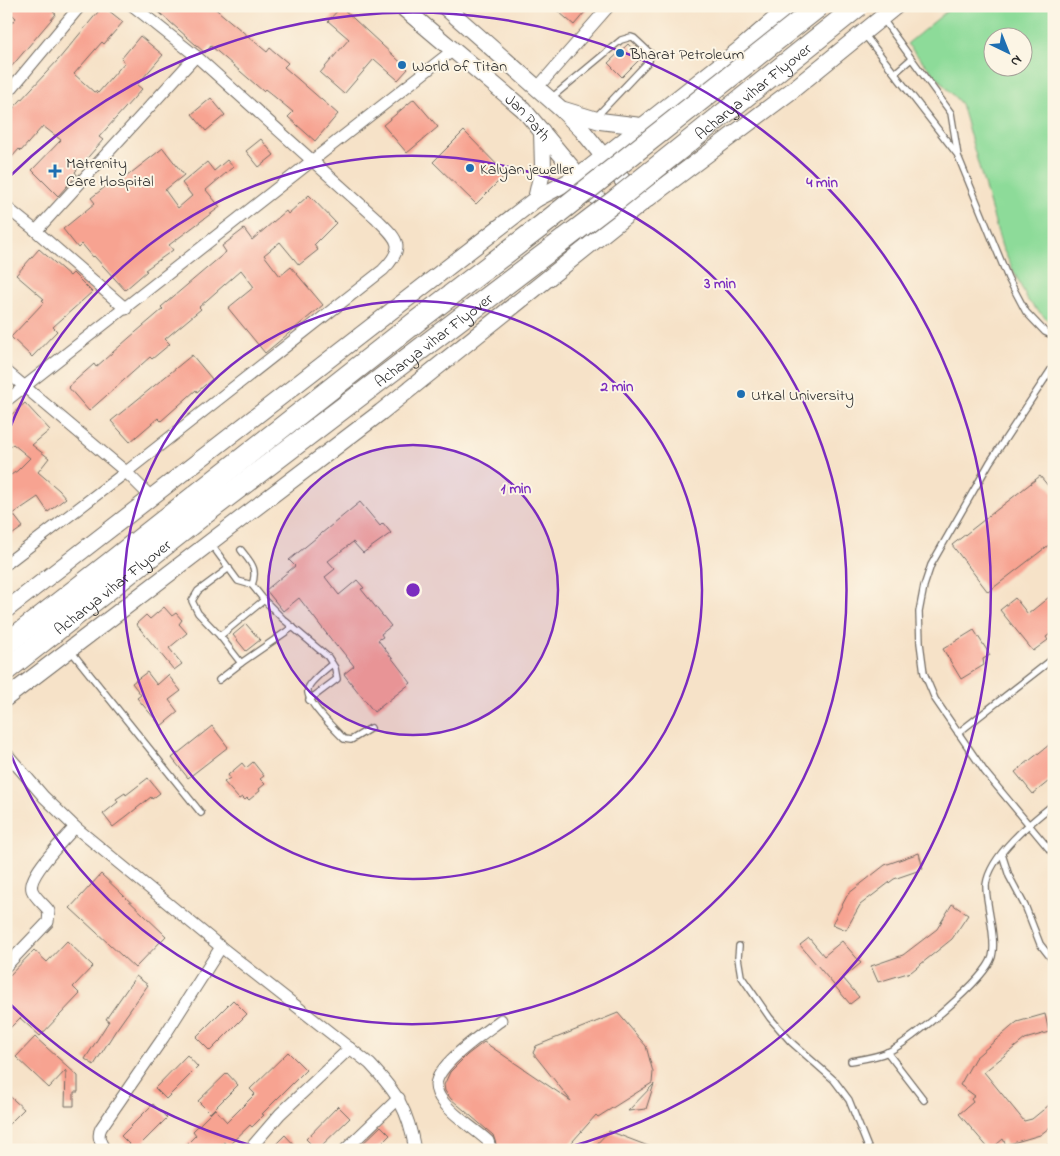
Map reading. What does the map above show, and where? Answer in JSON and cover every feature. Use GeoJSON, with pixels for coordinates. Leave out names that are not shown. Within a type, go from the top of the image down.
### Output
{"type":"FeatureCollection","features":[{"type":"Feature","properties":{"kind":"highway","name":"Acharya vihar Flyover"},"geometry":{"type":"LineString","coordinates":[[6,644],[417,321],[540,227],[818,6]]}},
{"type":"Feature","properties":{"kind":"highway","name":"Acharya vihar Flyover"},"geometry":{"type":"LineString","coordinates":[[6,670],[204,514],[616,200],[858,6]]}},
{"type":"Feature","properties":{"kind":"street"},"geometry":{"type":"LineString","coordinates":[[6,95],[80,6]]}},
{"type":"Feature","properties":{"kind":"street"},"geometry":{"type":"LineString","coordinates":[[6,564],[383,270],[395,258],[398,248],[396,238],[377,219],[196,56],[133,6]]}},
{"type":"Feature","properties":{"kind":"street","name":"Jan Path"},"geometry":{"type":"LineString","coordinates":[[401,6],[523,109],[618,224]]}},
{"type":"Feature","properties":{"kind":"street","name":"Jan Path"},"geometry":{"type":"LineString","coordinates":[[444,6],[556,104],[582,130],[602,157],[642,203]]}},
{"type":"Feature","properties":{"kind":"street"},"geometry":{"type":"LineString","coordinates":[[538,87],[609,6]]}},
{"type":"Feature","properties":{"kind":"street"},"geometry":{"type":"LineString","coordinates":[[6,610],[536,199],[579,176],[739,50],[790,6]]}},
{"type":"Feature","properties":{"kind":"street"},"geometry":{"type":"LineString","coordinates":[[6,698],[381,412],[642,203],[790,92],[864,34],[896,6]]}},
{"type":"Feature","properties":{"kind":"street"},"geometry":{"type":"LineString","coordinates":[[6,401],[126,309],[452,50]]}},
{"type":"Feature","properties":{"kind":"street"},"geometry":{"type":"LineString","coordinates":[[36,231],[196,56]]}},
{"type":"Feature","properties":{"kind":"street"},"geometry":{"type":"LineString","coordinates":[[556,104],[593,119],[641,126]]}},
{"type":"Feature","properties":{"kind":"street"},"geometry":{"type":"LineString","coordinates":[[536,199],[543,168],[542,131]]}},
{"type":"Feature","properties":{"kind":"street"},"geometry":{"type":"LineString","coordinates":[[6,207],[126,309]]}},
{"type":"Feature","properties":{"kind":"street"},"geometry":{"type":"LineString","coordinates":[[6,371],[126,472],[152,498]]}},
{"type":"Feature","properties":{"kind":"street"},"geometry":{"type":"LineString","coordinates":[[6,753],[44,797],[75,827],[221,947],[370,1064],[399,1098],[412,1129],[415,1150]]}},
{"type":"Feature","properties":{"kind":"street"},"geometry":{"type":"LineString","coordinates":[[6,966],[48,922],[49,912],[32,891],[32,884],[36,872],[75,827]]}},
{"type":"Feature","properties":{"kind":"street"},"geometry":{"type":"LineString","coordinates":[[105,1150],[99,1138],[101,1128],[163,1038],[221,947]]}},
{"type":"Feature","properties":{"kind":"street"},"geometry":{"type":"LineString","coordinates":[[491,1150],[488,1141],[445,1104],[439,1096],[436,1083],[449,1063],[468,1045],[501,1020]]}},
{"type":"Feature","properties":{"kind":"street"},"geometry":{"type":"LineString","coordinates":[[249,1150],[280,1114],[350,1048]]}},
{"type":"Feature","properties":{"kind":"street"},"geometry":{"type":"LineString","coordinates":[[345,1150],[399,1098]]}},
{"type":"Feature","properties":{"kind":"lane"},"geometry":{"type":"LineString","coordinates":[[882,18],[951,113],[958,156],[1008,278],[1026,312],[1045,332],[1054,336]]}},
{"type":"Feature","properties":{"kind":"lane"},"geometry":{"type":"LineString","coordinates":[[864,34],[958,156]]}},
{"type":"Feature","properties":{"kind":"lane"},"geometry":{"type":"LineString","coordinates":[[556,104],[621,40],[634,38],[650,53],[649,61],[593,119]]}},
{"type":"Feature","properties":{"kind":"lane"},"geometry":{"type":"LineString","coordinates":[[895,73],[911,59]]}},
{"type":"Feature","properties":{"kind":"lane"},"geometry":{"type":"LineString","coordinates":[[1054,366],[990,462],[931,565],[924,586],[919,612],[920,643],[924,673],[935,699],[985,772],[1054,855]]}},
{"type":"Feature","properties":{"kind":"lane"},"geometry":{"type":"LineString","coordinates":[[209,543],[238,581],[252,585],[264,600],[328,658],[335,668],[337,678],[309,700]]}},
{"type":"Feature","properties":{"kind":"lane"},"geometry":{"type":"LineString","coordinates":[[241,550],[253,566],[255,572],[252,585]]}},
{"type":"Feature","properties":{"kind":"lane"},"geometry":{"type":"LineString","coordinates":[[229,568],[198,591],[192,601],[198,613],[241,662]]}},
{"type":"Feature","properties":{"kind":"lane"},"geometry":{"type":"LineString","coordinates":[[220,636],[264,600]]}},
{"type":"Feature","properties":{"kind":"lane"},"geometry":{"type":"LineString","coordinates":[[219,680],[241,662],[293,627]]}},
{"type":"Feature","properties":{"kind":"lane"},"geometry":{"type":"LineString","coordinates":[[70,650],[201,814]]}},
{"type":"Feature","properties":{"kind":"lane"},"geometry":{"type":"LineString","coordinates":[[958,733],[1054,658]]}},
{"type":"Feature","properties":{"kind":"lane"},"geometry":{"type":"LineString","coordinates":[[332,664],[310,684],[308,690],[309,700],[344,739],[351,740],[371,728]]}},
{"type":"Feature","properties":{"kind":"lane"},"geometry":{"type":"LineString","coordinates":[[851,1061],[888,1052],[910,1039],[936,1018],[989,964],[993,947],[986,885],[991,872],[1008,845],[1029,824],[1054,804]]}},
{"type":"Feature","properties":{"kind":"lane"},"geometry":{"type":"LineString","coordinates":[[1002,854],[1009,876],[1026,908],[1040,944],[1054,962]]}},
{"type":"Feature","properties":{"kind":"lane"},"geometry":{"type":"LineString","coordinates":[[739,946],[738,958],[741,976],[770,1018],[791,1042],[834,1080],[849,1100],[870,1150]]}},
{"type":"Feature","properties":{"kind":"lane"},"geometry":{"type":"LineString","coordinates":[[888,1052],[924,1100]]}},
{"type":"Feature","properties":{"kind":"lane"},"geometry":{"type":"LineString","coordinates":[[1044,1150],[1054,1146]]}},
{"type":"Feature","properties":{"kind":"green space"},"geometry":{"type":"Polygon","coordinates":[[[953,6],[1054,6],[1054,326],[1028,301],[1002,247],[961,104],[907,44],[953,6]]]}},
{"type":"Feature","properties":{"kind":"building"},"geometry":{"type":"Polygon","coordinates":[[[6,6],[59,6],[53,12],[56,14],[6,73],[6,29],[16,18],[6,9],[6,6]]]}},
{"type":"Feature","properties":{"kind":"building"},"geometry":{"type":"Polygon","coordinates":[[[103,6],[123,22],[104,44],[102,42],[74,74],[94,92],[98,93],[125,62],[121,59],[140,36],[163,55],[137,85],[142,89],[99,137],[103,140],[75,172],[77,175],[58,196],[32,170],[61,140],[43,126],[21,151],[19,149],[6,164],[6,116],[58,60],[103,6]]]}},
{"type":"Feature","properties":{"kind":"building"},"geometry":{"type":"Polygon","coordinates":[[[152,6],[212,6],[267,52],[270,48],[288,63],[284,67],[338,114],[315,141],[288,117],[293,112],[265,89],[263,91],[211,46],[205,53],[152,6]]]}},
{"type":"Feature","properties":{"kind":"building"},"geometry":{"type":"Polygon","coordinates":[[[552,6],[590,6],[574,25],[552,6]]]}},
{"type":"Feature","properties":{"kind":"building"},"geometry":{"type":"Polygon","coordinates":[[[341,7],[408,69],[398,80],[374,59],[344,94],[320,73],[349,39],[328,21],[341,7]]]}},
{"type":"Feature","properties":{"kind":"building"},"geometry":{"type":"Polygon","coordinates":[[[628,44],[641,58],[622,77],[608,63],[628,44]]]}},
{"type":"Feature","properties":{"kind":"building"},"geometry":{"type":"Polygon","coordinates":[[[211,98],[225,115],[206,131],[192,114],[211,98]]]}},
{"type":"Feature","properties":{"kind":"building"},"geometry":{"type":"Polygon","coordinates":[[[414,99],[438,127],[407,153],[383,125],[414,99]]]}},
{"type":"Feature","properties":{"kind":"building","name":"Kalyan jeweller"},"geometry":{"type":"Polygon","coordinates":[[[464,131],[506,174],[476,204],[433,162],[464,131]]]}},
{"type":"Feature","properties":{"kind":"building"},"geometry":{"type":"Polygon","coordinates":[[[261,139],[274,155],[259,167],[246,151],[261,139]]]}},
{"type":"Feature","properties":{"kind":"building"},"geometry":{"type":"Polygon","coordinates":[[[163,148],[184,175],[165,190],[178,208],[192,196],[182,183],[207,162],[214,171],[227,160],[233,167],[206,190],[220,207],[169,245],[173,250],[145,270],[147,271],[125,290],[82,244],[78,248],[63,229],[95,203],[91,198],[110,183],[113,187],[163,148]]]}},
{"type":"Feature","properties":{"kind":"building"},"geometry":{"type":"Polygon","coordinates":[[[309,195],[336,223],[314,245],[318,250],[299,265],[280,242],[264,255],[280,276],[291,267],[323,305],[265,353],[228,308],[254,287],[241,270],[199,307],[201,309],[165,339],[170,344],[152,359],[150,357],[89,411],[68,387],[94,364],[96,367],[163,309],[161,307],[226,252],[222,246],[244,229],[252,240],[286,211],[288,214],[309,195]]]}},
{"type":"Feature","properties":{"kind":"building"},"geometry":{"type":"Polygon","coordinates":[[[39,249],[70,276],[73,273],[92,292],[53,327],[57,331],[32,357],[11,337],[44,302],[42,300],[44,299],[16,275],[39,249]]]}},
{"type":"Feature","properties":{"kind":"building"},"geometry":{"type":"Polygon","coordinates":[[[192,355],[212,379],[197,392],[196,390],[161,421],[158,418],[130,442],[111,421],[192,355]]]}},
{"type":"Feature","properties":{"kind":"building"},"geometry":{"type":"Polygon","coordinates":[[[25,403],[50,430],[32,445],[49,458],[38,472],[66,498],[48,512],[38,497],[13,514],[23,527],[6,539],[6,478],[17,471],[30,458],[13,444],[6,450],[6,409],[11,415],[25,403]]]}},
{"type":"Feature","properties":{"kind":"building"},"geometry":{"type":"Polygon","coordinates":[[[1040,476],[1054,493],[1054,541],[988,592],[952,545],[1040,476]]]}},
{"type":"Feature","properties":{"kind":"building"},"geometry":{"type":"Polygon","coordinates":[[[360,502],[380,526],[383,523],[391,533],[363,553],[353,542],[328,561],[335,569],[325,577],[339,595],[357,580],[364,588],[361,589],[391,626],[381,634],[383,637],[378,640],[411,683],[374,712],[344,674],[354,666],[299,598],[283,611],[266,590],[295,566],[289,560],[360,502]]]}},
{"type":"Feature","properties":{"kind":"building"},"geometry":{"type":"Polygon","coordinates":[[[1054,593],[1054,631],[1046,637],[1048,640],[1033,651],[1000,610],[1015,598],[1028,614],[1054,593]]]}},
{"type":"Feature","properties":{"kind":"building"},"geometry":{"type":"Polygon","coordinates":[[[164,607],[172,616],[176,613],[182,620],[179,624],[187,633],[169,648],[182,664],[174,670],[136,624],[146,615],[150,619],[164,607]]]}},
{"type":"Feature","properties":{"kind":"building"},"geometry":{"type":"Polygon","coordinates":[[[246,624],[260,640],[246,651],[233,635],[246,624]]]}},
{"type":"Feature","properties":{"kind":"building"},"geometry":{"type":"Polygon","coordinates":[[[974,630],[990,655],[983,659],[984,665],[961,679],[943,649],[974,630]]]}},
{"type":"Feature","properties":{"kind":"building"},"geometry":{"type":"Polygon","coordinates":[[[147,672],[157,685],[168,675],[181,691],[169,700],[178,712],[161,726],[137,698],[141,695],[132,683],[147,672]]]}},
{"type":"Feature","properties":{"kind":"building"},"geometry":{"type":"Polygon","coordinates":[[[212,726],[228,747],[188,778],[172,758],[212,726]]]}},
{"type":"Feature","properties":{"kind":"building"},"geometry":{"type":"Polygon","coordinates":[[[1054,741],[1054,777],[1033,794],[1015,772],[1054,741]]]}},
{"type":"Feature","properties":{"kind":"building"},"geometry":{"type":"Polygon","coordinates":[[[253,762],[264,776],[260,779],[265,784],[249,800],[247,798],[245,800],[242,797],[239,799],[224,782],[230,778],[228,775],[242,763],[246,768],[253,762]]]}},
{"type":"Feature","properties":{"kind":"building"},"geometry":{"type":"Polygon","coordinates":[[[148,778],[160,793],[152,799],[151,797],[113,827],[103,814],[118,802],[116,799],[125,793],[126,795],[148,778]]]}},
{"type":"Feature","properties":{"kind":"building"},"geometry":{"type":"Polygon","coordinates":[[[919,853],[923,869],[894,879],[860,905],[846,930],[832,924],[848,894],[885,865],[919,853]]]}},
{"type":"Feature","properties":{"kind":"building"},"geometry":{"type":"Polygon","coordinates":[[[101,874],[166,936],[135,968],[70,908],[101,874]]]}},
{"type":"Feature","properties":{"kind":"building"},"geometry":{"type":"Polygon","coordinates":[[[952,904],[968,915],[952,939],[911,972],[878,982],[871,966],[903,955],[937,929],[952,904]]]}},
{"type":"Feature","properties":{"kind":"building"},"geometry":{"type":"Polygon","coordinates":[[[809,938],[824,956],[842,941],[861,963],[843,978],[859,997],[850,1004],[800,945],[809,938]]]}},
{"type":"Feature","properties":{"kind":"building"},"geometry":{"type":"Polygon","coordinates":[[[67,941],[93,966],[73,987],[80,994],[40,1036],[20,1018],[6,1032],[6,979],[34,950],[47,962],[67,941]]]}},
{"type":"Feature","properties":{"kind":"building"},"geometry":{"type":"Polygon","coordinates":[[[136,976],[148,985],[94,1065],[85,1059],[109,1021],[106,1019],[136,976]]]}},
{"type":"Feature","properties":{"kind":"building"},"geometry":{"type":"Polygon","coordinates":[[[233,1000],[247,1014],[210,1051],[196,1037],[233,1000]]]}},
{"type":"Feature","properties":{"kind":"building"},"geometry":{"type":"Polygon","coordinates":[[[618,1013],[646,1046],[653,1072],[652,1083],[598,1117],[596,1115],[565,1150],[498,1150],[493,1135],[451,1099],[445,1091],[444,1085],[450,1072],[484,1042],[571,1101],[533,1053],[536,1046],[618,1013]]]}},
{"type":"Feature","properties":{"kind":"building"},"geometry":{"type":"Polygon","coordinates":[[[1045,1014],[1049,1032],[1025,1039],[984,1072],[1024,1121],[1032,1119],[1054,1101],[1054,1124],[1040,1135],[1006,1145],[1003,1139],[990,1150],[959,1114],[973,1102],[971,1099],[975,1096],[960,1085],[975,1058],[1017,1022],[1045,1014]]]}},
{"type":"Feature","properties":{"kind":"building"},"geometry":{"type":"Polygon","coordinates":[[[35,1037],[78,1076],[78,1092],[74,1092],[74,1106],[65,1106],[66,1070],[49,1088],[16,1057],[35,1037]]]}},
{"type":"Feature","properties":{"kind":"building"},"geometry":{"type":"Polygon","coordinates":[[[288,1052],[306,1070],[262,1114],[264,1115],[252,1127],[250,1125],[228,1146],[224,1142],[217,1150],[181,1150],[196,1135],[193,1131],[215,1109],[227,1122],[255,1094],[250,1089],[288,1052]]]}},
{"type":"Feature","properties":{"kind":"building"},"geometry":{"type":"Polygon","coordinates":[[[187,1055],[198,1067],[166,1099],[155,1088],[187,1055]]]}},
{"type":"Feature","properties":{"kind":"building"},"geometry":{"type":"Polygon","coordinates":[[[227,1073],[238,1085],[210,1113],[198,1101],[227,1073]]]}},
{"type":"Feature","properties":{"kind":"building"},"geometry":{"type":"Polygon","coordinates":[[[654,1084],[646,1109],[628,1111],[654,1084]]]}},
{"type":"Feature","properties":{"kind":"building"},"geometry":{"type":"Polygon","coordinates":[[[6,1093],[24,1109],[6,1127],[6,1093]]]}},
{"type":"Feature","properties":{"kind":"building"},"geometry":{"type":"Polygon","coordinates":[[[153,1104],[167,1118],[135,1150],[121,1136],[153,1104]]]}},
{"type":"Feature","properties":{"kind":"building"},"geometry":{"type":"Polygon","coordinates":[[[338,1106],[350,1118],[317,1150],[306,1139],[338,1106]]]}},
{"type":"Feature","properties":{"kind":"building"},"geometry":{"type":"Polygon","coordinates":[[[381,1126],[390,1135],[375,1150],[356,1150],[381,1126]]]}},
{"type":"Feature","properties":{"kind":"building"},"geometry":{"type":"Polygon","coordinates":[[[609,1131],[656,1149],[656,1150],[591,1150],[609,1131]]]}},
{"type":"Feature","properties":{"kind":"building"},"geometry":{"type":"Polygon","coordinates":[[[285,1135],[299,1150],[270,1150],[285,1135]]]}},
{"type":"Feature","properties":{"kind":"place","name":"Bharat Petroleum"},"geometry":{"type":"Point","coordinates":[620,53]}},
{"type":"Feature","properties":{"kind":"place","name":"World of Titan"},"geometry":{"type":"Point","coordinates":[402,65]}},
{"type":"Feature","properties":{"kind":"place","name":"Kalyan jeweller"},"geometry":{"type":"Point","coordinates":[470,168]}},
{"type":"Feature","properties":{"kind":"place","name":"Matrenity Care Hospital"},"geometry":{"type":"Point","coordinates":[55,171]}},
{"type":"Feature","properties":{"kind":"place","name":"Utkal University"},"geometry":{"type":"Point","coordinates":[741,394]}}]}
